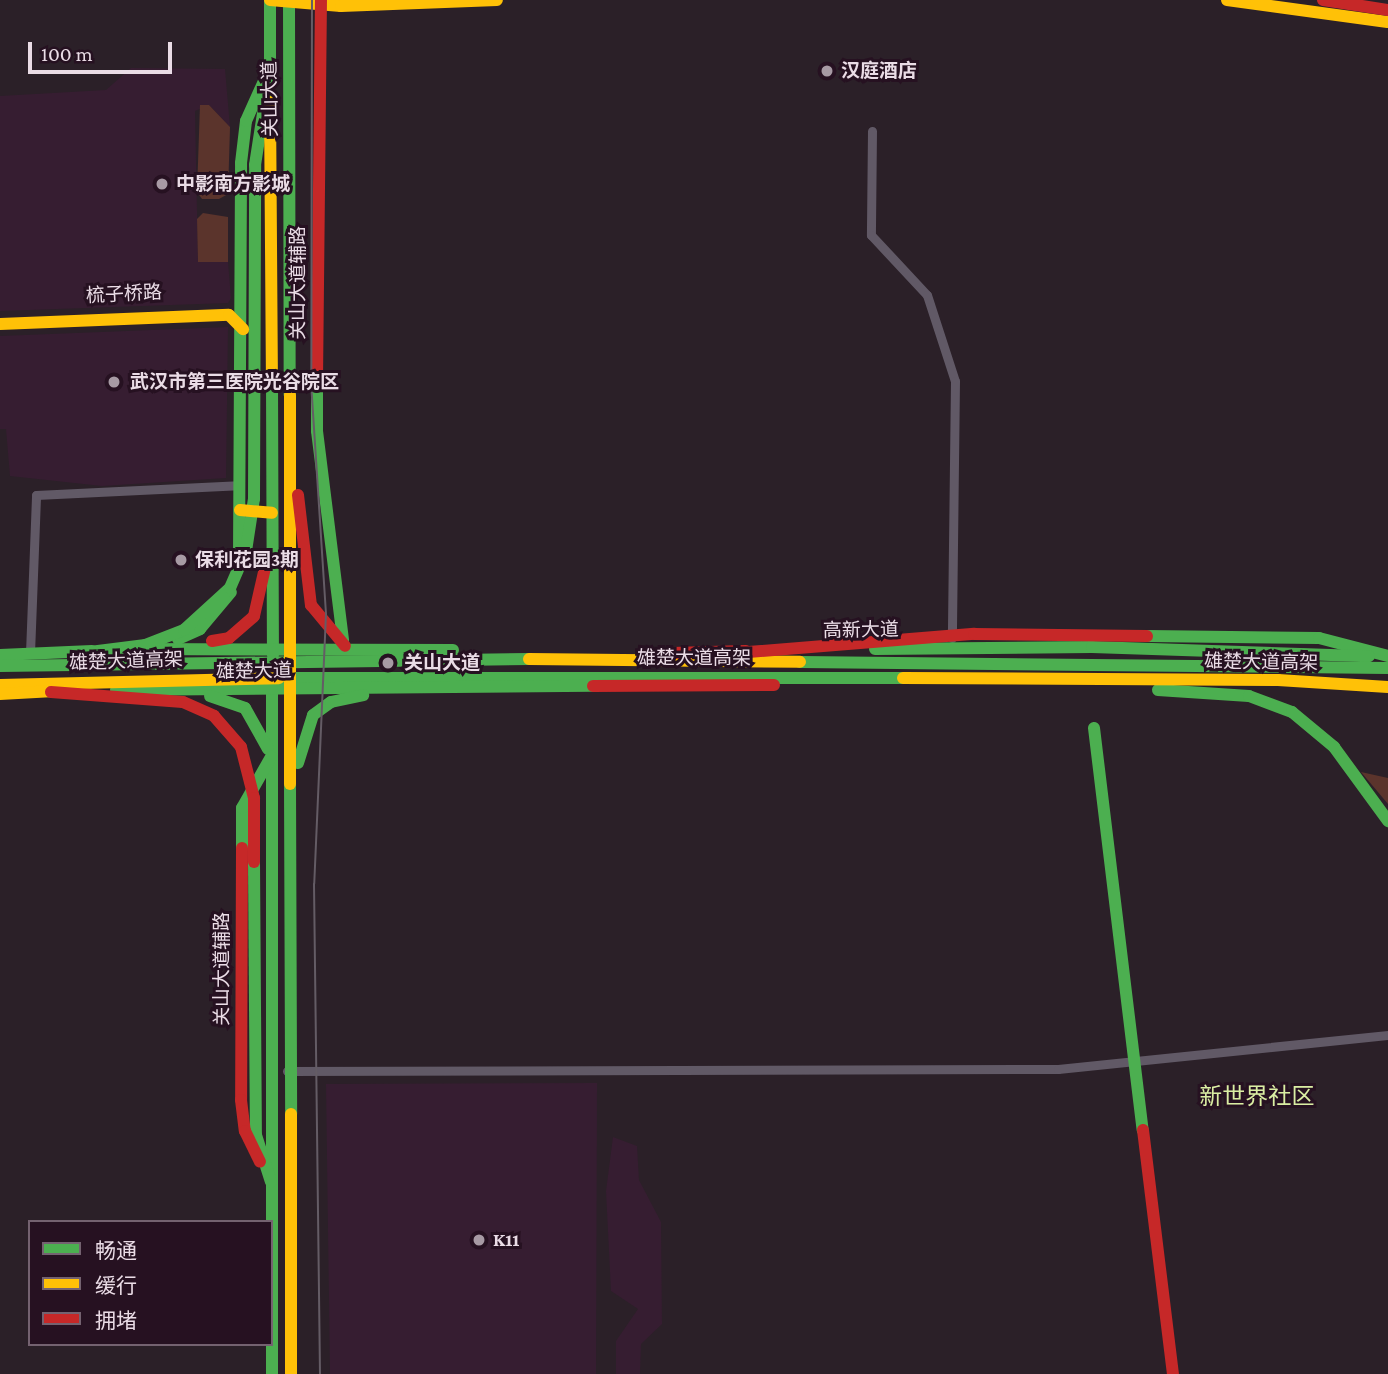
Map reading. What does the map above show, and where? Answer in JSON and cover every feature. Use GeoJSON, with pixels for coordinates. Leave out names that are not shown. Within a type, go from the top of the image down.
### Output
{"type":"FeatureCollection","features":[{"type":"Feature","properties":{"kind":"main road"},"geometry":{"type":"LineString","coordinates":[[269,0],[497,0]]}},
{"type":"Feature","properties":{"kind":"main road","name":"关山大道"},"geometry":{"type":"LineString","coordinates":[[269,0],[273,647],[271,1220]]}},
{"type":"Feature","properties":{"kind":"main road"},"geometry":{"type":"LineString","coordinates":[[1227,0],[1388,22]]}},
{"type":"Feature","properties":{"kind":"main road"},"geometry":{"type":"LineString","coordinates":[[1323,0],[1388,10]]}},
{"type":"Feature","properties":{"kind":"main road","name":"关山大道"},"geometry":{"type":"LineString","coordinates":[[289,1],[291,689],[294,785],[287,1071],[291,1374]]}},
{"type":"Feature","properties":{"kind":"main road","name":"关山大道辅路"},"geometry":{"type":"LineString","coordinates":[[321,2],[317,431],[341,646]]}},
{"type":"Feature","properties":{"kind":"main road"},"geometry":{"type":"LineString","coordinates":[[149,648],[201,629],[225,602],[239,564],[238,485],[242,462],[244,296],[241,163],[246,121],[270,68]]}},
{"type":"Feature","properties":{"kind":"main road"},"geometry":{"type":"LineString","coordinates":[[0,657],[145,645],[184,631],[215,606],[243,562],[252,526],[255,164],[270,68]]}},
{"type":"Feature","properties":{"kind":"main road","name":"梳子桥路"},"geometry":{"type":"LineString","coordinates":[[0,317],[231,308],[244,296]]}},
{"type":"Feature","properties":{"kind":"main road"},"geometry":{"type":"LineString","coordinates":[[0,324],[229,315],[243,329]]}},
{"type":"Feature","properties":{"kind":"main road"},"geometry":{"type":"LineString","coordinates":[[242,462],[270,462]]}},
{"type":"Feature","properties":{"kind":"main road"},"geometry":{"type":"LineString","coordinates":[[290,463],[312,605],[341,646]]}},
{"type":"Feature","properties":{"kind":"main road"},"geometry":{"type":"LineString","coordinates":[[187,646],[229,638],[254,617],[272,513],[240,510]]}},
{"type":"Feature","properties":{"kind":"main road"},"geometry":{"type":"LineString","coordinates":[[710,659],[762,646],[932,635],[1319,638],[1388,656]]}},
{"type":"Feature","properties":{"kind":"main road","name":"雄楚大道"},"geometry":{"type":"LineString","coordinates":[[0,657],[30,653],[187,646],[341,646]]}},
{"type":"Feature","properties":{"kind":"main road","name":"高新大道"},"geometry":{"type":"LineString","coordinates":[[341,646],[643,653],[952,647],[1388,656]]}},
{"type":"Feature","properties":{"kind":"main road"},"geometry":{"type":"LineString","coordinates":[[1155,661],[1388,656]]}},
{"type":"Feature","properties":{"kind":"main road","name":"雄楚大道高架"},"geometry":{"type":"LineString","coordinates":[[0,666],[250,657],[1155,661],[1388,668]]}},
{"type":"Feature","properties":{"kind":"main road","name":"雄楚大道高架"},"geometry":{"type":"LineString","coordinates":[[0,690],[251,676],[985,679],[1388,690]]}},
{"type":"Feature","properties":{"kind":"main road"},"geometry":{"type":"LineString","coordinates":[[985,679],[1264,700],[1322,734],[1388,821]]}},
{"type":"Feature","properties":{"kind":"main road"},"geometry":{"type":"LineString","coordinates":[[294,785],[313,715],[331,702],[405,685],[1192,685],[1388,690]]}},
{"type":"Feature","properties":{"kind":"main road","name":"雄楚大道"},"geometry":{"type":"LineString","coordinates":[[0,690],[191,692],[405,685]]}},
{"type":"Feature","properties":{"kind":"main road"},"geometry":{"type":"LineString","coordinates":[[0,690],[146,695],[198,707],[225,726],[241,747],[252,783],[256,1135],[271,1182]]}},
{"type":"Feature","properties":{"kind":"main road"},"geometry":{"type":"LineString","coordinates":[[191,692],[245,709],[271,757]]}},
{"type":"Feature","properties":{"kind":"main road"},"geometry":{"type":"LineString","coordinates":[[1094,728],[1173,1374]]}},
{"type":"Feature","properties":{"kind":"main road","name":"关山大道辅路"},"geometry":{"type":"LineString","coordinates":[[271,757],[242,808],[241,1100],[250,1145],[271,1182]]}},
{"type":"Feature","properties":{"kind":"main road","name":"关山大道"},"geometry":{"type":"LineString","coordinates":[[272,1346],[272,1374]]}},
{"type":"Feature","properties":{"kind":"street"},"geometry":{"type":"LineString","coordinates":[[872,131],[871,235],[927,295],[955,381],[952,647]]}},
{"type":"Feature","properties":{"kind":"street"},"geometry":{"type":"LineString","coordinates":[[30,653],[36,495],[238,485]]}},
{"type":"Feature","properties":{"kind":"street"},"geometry":{"type":"LineString","coordinates":[[287,1071],[997,1071],[1135,1062],[1388,1035]]}},
{"type":"Feature","properties":{"kind":"shaded area"},"geometry":{"type":"Polygon","coordinates":[[[131,68],[225,69],[230,127],[209,105],[195,111],[198,262],[228,262],[231,298],[228,303],[0,311],[0,96],[106,90],[131,68]]]}},
{"type":"Feature","properties":{"kind":"shaded area"},"geometry":{"type":"Polygon","coordinates":[[[200,105],[209,105],[230,127],[228,194],[219,199],[202,199],[197,192],[200,105]]]}},
{"type":"Feature","properties":{"kind":"shaded area"},"geometry":{"type":"Polygon","coordinates":[[[203,213],[228,217],[228,262],[198,262],[197,219],[203,213]]]}},
{"type":"Feature","properties":{"kind":"shaded area","name":"武汉市第三医院光谷院区"},"geometry":{"type":"Polygon","coordinates":[[[228,327],[226,478],[102,486],[10,476],[6,429],[0,429],[0,336],[228,327]]]}},
{"type":"Feature","properties":{"kind":"shaded area"},"geometry":{"type":"Polygon","coordinates":[[[1361,772],[1388,778],[1388,804],[1361,772]]]}},
{"type":"Feature","properties":{"kind":"shaded area"},"geometry":{"type":"Polygon","coordinates":[[[597,1083],[596,1374],[330,1374],[326,1084],[597,1083]]]}},
{"type":"Feature","properties":{"kind":"shaded area"},"geometry":{"type":"Polygon","coordinates":[[[613,1137],[637,1146],[639,1180],[661,1222],[662,1324],[641,1344],[640,1374],[616,1374],[616,1341],[638,1309],[611,1291],[606,1191],[613,1137]]]}},
{"type":"Feature","properties":{"kind":"tram line"},"geometry":{"type":"LineString","coordinates":[[312,0],[311,382],[326,614],[314,884],[320,1374]]}},
{"type":"Feature","properties":{"kind":"traffic: fast"},"geometry":{"type":"LineString","coordinates":[[270,0],[270,78]]}},
{"type":"Feature","properties":{"kind":"traffic: fast"},"geometry":{"type":"LineString","coordinates":[[289,0],[290,395]]}},
{"type":"Feature","properties":{"kind":"traffic: fast"},"geometry":{"type":"LineString","coordinates":[[82,653],[145,645],[184,630],[230,588],[246,551],[254,499],[255,165],[270,68]]}},
{"type":"Feature","properties":{"kind":"traffic: fast"},"geometry":{"type":"LineString","coordinates":[[239,557],[241,163],[246,121],[264,81]]}},
{"type":"Feature","properties":{"kind":"traffic: fast"},"geometry":{"type":"LineString","coordinates":[[317,380],[317,431],[343,640]]}},
{"type":"Feature","properties":{"kind":"traffic: fast"},"geometry":{"type":"LineString","coordinates":[[272,383],[273,655]]}},
{"type":"Feature","properties":{"kind":"traffic: fast"},"geometry":{"type":"LineString","coordinates":[[178,639],[200,629],[231,592]]}},
{"type":"Feature","properties":{"kind":"traffic: fast"},"geometry":{"type":"LineString","coordinates":[[1147,636],[1319,638],[1388,656]]}},
{"type":"Feature","properties":{"kind":"traffic: fast"},"geometry":{"type":"LineString","coordinates":[[875,649],[1092,647],[1369,656]]}},
{"type":"Feature","properties":{"kind":"traffic: fast"},"geometry":{"type":"LineString","coordinates":[[141,649],[453,650]]}},
{"type":"Feature","properties":{"kind":"traffic: fast"},"geometry":{"type":"LineString","coordinates":[[0,655],[92,651]]}},
{"type":"Feature","properties":{"kind":"traffic: fast"},"geometry":{"type":"LineString","coordinates":[[0,666],[529,659]]}},
{"type":"Feature","properties":{"kind":"traffic: fast"},"geometry":{"type":"LineString","coordinates":[[800,662],[1388,668]]}},
{"type":"Feature","properties":{"kind":"traffic: fast"},"geometry":{"type":"LineString","coordinates":[[279,678],[903,678]]}},
{"type":"Feature","properties":{"kind":"traffic: fast"},"geometry":{"type":"LineString","coordinates":[[272,679],[272,1220]]}},
{"type":"Feature","properties":{"kind":"traffic: fast"},"geometry":{"type":"LineString","coordinates":[[116,690],[593,686]]}},
{"type":"Feature","properties":{"kind":"traffic: fast"},"geometry":{"type":"LineString","coordinates":[[1158,690],[1249,696],[1292,712],[1334,747],[1388,821]]}},
{"type":"Feature","properties":{"kind":"traffic: fast"},"geometry":{"type":"LineString","coordinates":[[298,763],[313,715],[331,702],[363,695]]}},
{"type":"Feature","properties":{"kind":"traffic: fast"},"geometry":{"type":"LineString","coordinates":[[210,696],[245,708],[268,749]]}},
{"type":"Feature","properties":{"kind":"traffic: fast"},"geometry":{"type":"LineString","coordinates":[[1094,728],[1143,1130]]}},
{"type":"Feature","properties":{"kind":"traffic: fast"},"geometry":{"type":"LineString","coordinates":[[242,848],[242,808],[271,757]]}},
{"type":"Feature","properties":{"kind":"traffic: fast"},"geometry":{"type":"LineString","coordinates":[[290,784],[291,1114]]}},
{"type":"Feature","properties":{"kind":"traffic: fast"},"geometry":{"type":"LineString","coordinates":[[254,862],[256,1135],[271,1182]]}},
{"type":"Feature","properties":{"kind":"traffic: fast"},"geometry":{"type":"LineString","coordinates":[[272,1346],[272,1374]]}},
{"type":"Feature","properties":{"kind":"traffic: slow"},"geometry":{"type":"LineString","coordinates":[[270,0],[341,6],[497,0]]}},
{"type":"Feature","properties":{"kind":"traffic: slow"},"geometry":{"type":"LineString","coordinates":[[1227,0],[1388,22]]}},
{"type":"Feature","properties":{"kind":"traffic: slow"},"geometry":{"type":"LineString","coordinates":[[270,102],[272,383]]}},
{"type":"Feature","properties":{"kind":"traffic: slow"},"geometry":{"type":"LineString","coordinates":[[0,324],[229,315],[243,329]]}},
{"type":"Feature","properties":{"kind":"traffic: slow"},"geometry":{"type":"LineString","coordinates":[[290,395],[290,784]]}},
{"type":"Feature","properties":{"kind":"traffic: slow"},"geometry":{"type":"LineString","coordinates":[[240,510],[272,513]]}},
{"type":"Feature","properties":{"kind":"traffic: slow"},"geometry":{"type":"LineString","coordinates":[[529,659],[800,662]]}},
{"type":"Feature","properties":{"kind":"traffic: slow"},"geometry":{"type":"LineString","coordinates":[[0,685],[279,678]]}},
{"type":"Feature","properties":{"kind":"traffic: slow"},"geometry":{"type":"LineString","coordinates":[[903,678],[1278,680],[1388,687]]}},
{"type":"Feature","properties":{"kind":"traffic: slow"},"geometry":{"type":"LineString","coordinates":[[0,694],[54,691]]}},
{"type":"Feature","properties":{"kind":"traffic: slow"},"geometry":{"type":"LineString","coordinates":[[291,1114],[291,1374]]}},
{"type":"Feature","properties":{"kind":"traffic: jam"},"geometry":{"type":"LineString","coordinates":[[317,380],[321,0]]}},
{"type":"Feature","properties":{"kind":"traffic: jam"},"geometry":{"type":"LineString","coordinates":[[1323,0],[1388,10]]}},
{"type":"Feature","properties":{"kind":"traffic: jam"},"geometry":{"type":"LineString","coordinates":[[298,495],[311,605],[345,646]]}},
{"type":"Feature","properties":{"kind":"traffic: jam"},"geometry":{"type":"LineString","coordinates":[[212,641],[229,638],[254,616],[266,563]]}},
{"type":"Feature","properties":{"kind":"traffic: jam"},"geometry":{"type":"LineString","coordinates":[[736,653],[974,634],[1147,636]]}},
{"type":"Feature","properties":{"kind":"traffic: jam"},"geometry":{"type":"LineString","coordinates":[[672,653],[746,651]]}},
{"type":"Feature","properties":{"kind":"traffic: jam"},"geometry":{"type":"LineString","coordinates":[[593,686],[774,685]]}},
{"type":"Feature","properties":{"kind":"traffic: jam"},"geometry":{"type":"LineString","coordinates":[[51,692],[183,702],[214,716],[241,747],[254,798],[254,862]]}},
{"type":"Feature","properties":{"kind":"traffic: jam"},"geometry":{"type":"LineString","coordinates":[[242,848],[241,1100],[245,1131],[260,1162]]}},
{"type":"Feature","properties":{"kind":"traffic: jam"},"geometry":{"type":"LineString","coordinates":[[1143,1130],[1173,1374]]}},
{"type":"Feature","properties":{"kind":"place","name":"汉庭酒店"},"geometry":{"type":"Point","coordinates":[827,71]}},
{"type":"Feature","properties":{"kind":"place","name":"中影南方影城"},"geometry":{"type":"Point","coordinates":[162,184]}},
{"type":"Feature","properties":{"kind":"place","name":"武汉市第三医院光谷院区"},"geometry":{"type":"Point","coordinates":[114,382]}},
{"type":"Feature","properties":{"kind":"place","name":"保利花园3期"},"geometry":{"type":"Point","coordinates":[181,560]}},
{"type":"Feature","properties":{"kind":"place","name":"关山大道"},"geometry":{"type":"Point","coordinates":[388,663]}},
{"type":"Feature","properties":{"kind":"place","name":"K11"},"geometry":{"type":"Point","coordinates":[479,1240]}},
{"type":"Feature","properties":{"kind":"district","name":"新世界社区"},"geometry":{"type":"Point","coordinates":[1257,1096]}}]}
